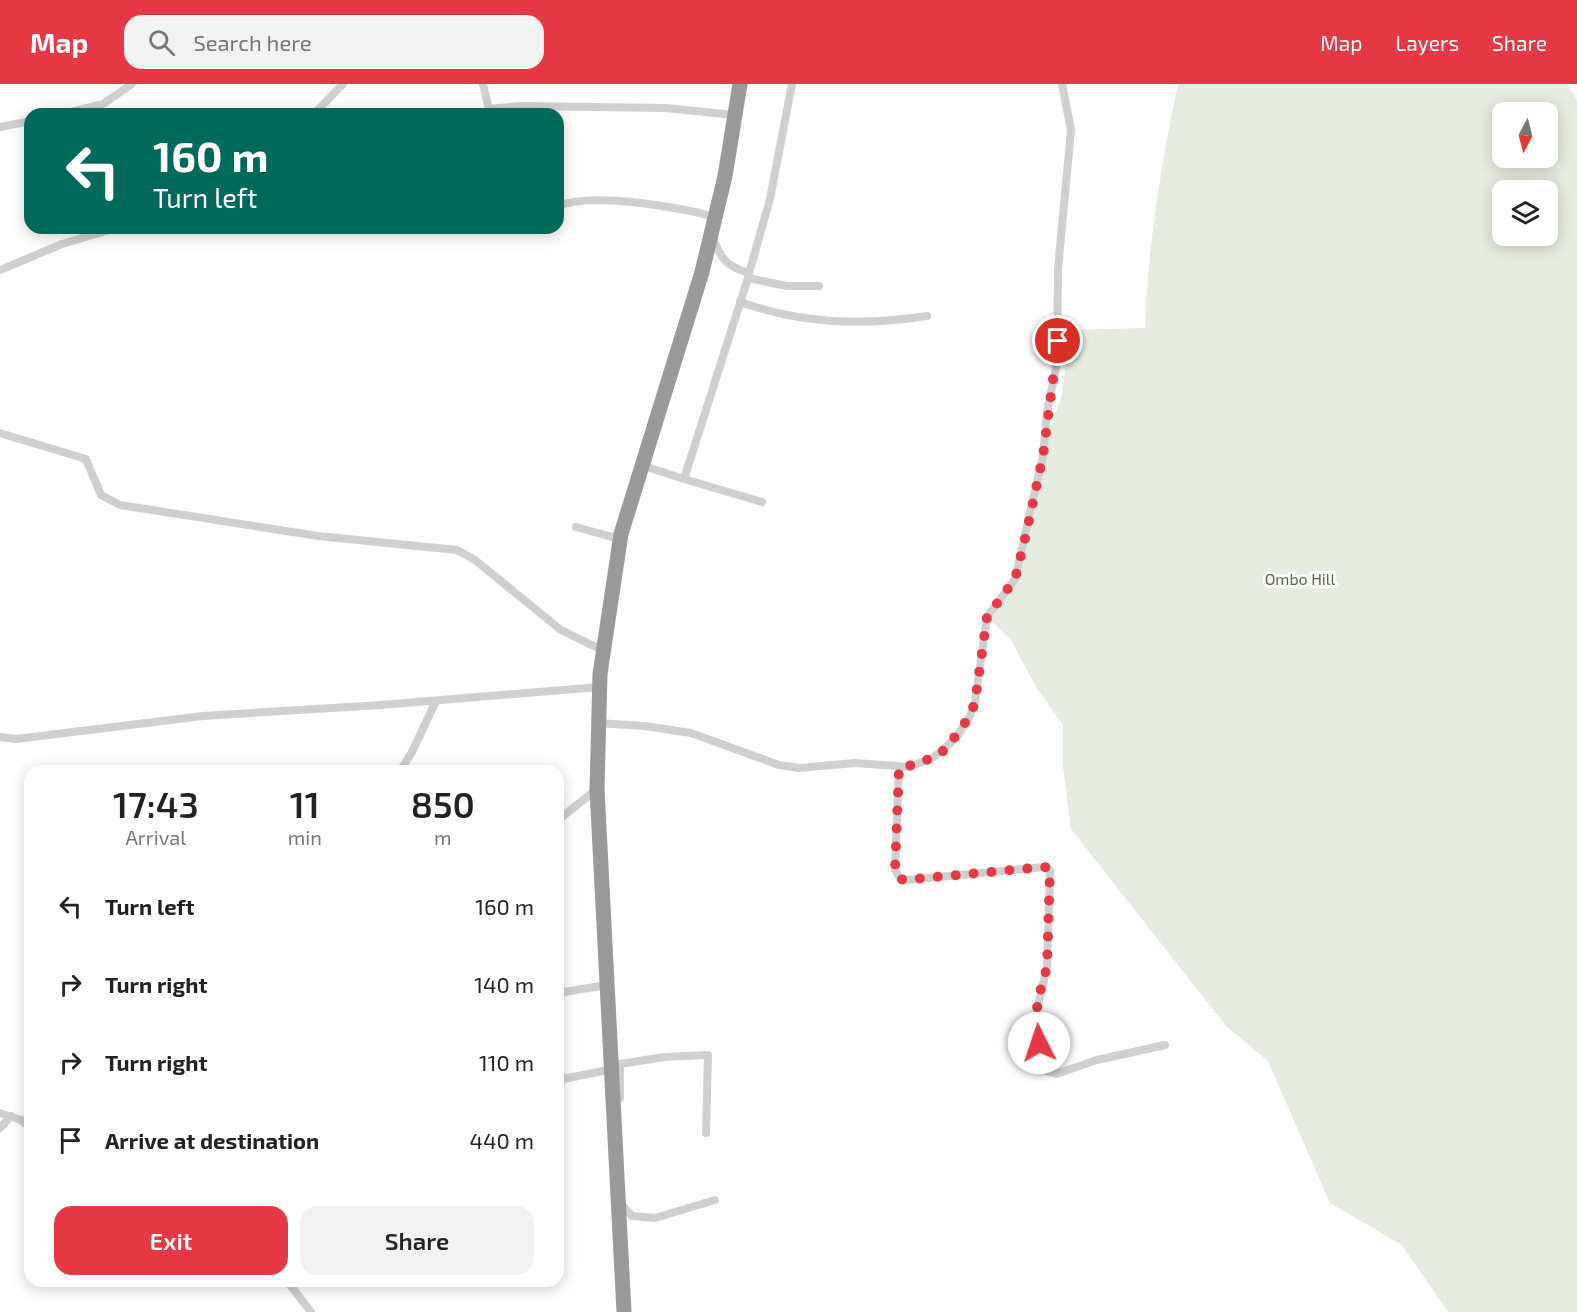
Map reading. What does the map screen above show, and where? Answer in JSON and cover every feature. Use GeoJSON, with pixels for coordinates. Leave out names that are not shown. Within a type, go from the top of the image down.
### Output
{"type":"FeatureCollection","features":[{"type":"Feature","properties":{"kind":"highway"},"geometry":{"type":"LineString","coordinates":[[624,1312],[597,789],[598,687],[621,534],[641,465],[679,353],[712,236],[740,84]]}},
{"type":"Feature","properties":{"kind":"street"},"geometry":{"type":"LineString","coordinates":[[87,108],[103,104],[132,84]]}},
{"type":"Feature","properties":{"kind":"street"},"geometry":{"type":"LineString","coordinates":[[320,108],[343,84]]}},
{"type":"Feature","properties":{"kind":"street"},"geometry":{"type":"LineString","coordinates":[[483,84],[489,108]]}},
{"type":"Feature","properties":{"kind":"street"},"geometry":{"type":"LineString","coordinates":[[684,479],[770,199],[792,84]]}},
{"type":"Feature","properties":{"kind":"street"},"geometry":{"type":"LineString","coordinates":[[597,723],[645,726],[691,733],[790,767],[855,763],[899,768],[921,763],[945,750],[970,716],[975,702],[987,617],[1015,579],[1025,539],[1043,456],[1047,412],[1057,363],[1058,269],[1071,130],[1062,84]]}},
{"type":"Feature","properties":{"kind":"street"},"geometry":{"type":"LineString","coordinates":[[509,108],[521,106],[666,108],[734,115]]}},
{"type":"Feature","properties":{"kind":"street"},"geometry":{"type":"LineString","coordinates":[[0,127],[24,122]]}},
{"type":"Feature","properties":{"kind":"street"},"geometry":{"type":"LineString","coordinates":[[564,204],[580,200],[643,204],[716,217]]}},
{"type":"Feature","properties":{"kind":"street"},"geometry":{"type":"LineString","coordinates":[[0,270],[62,244],[96,234]]}},
{"type":"Feature","properties":{"kind":"street"},"geometry":{"type":"LineString","coordinates":[[712,236],[724,261],[748,276],[787,286],[819,286]]}},
{"type":"Feature","properties":{"kind":"street"},"geometry":{"type":"LineString","coordinates":[[740,302],[784,315],[828,322],[871,323],[927,316]]}},
{"type":"Feature","properties":{"kind":"street"},"geometry":{"type":"LineString","coordinates":[[0,433],[86,459],[101,495],[120,505],[310,535],[457,550],[475,560],[561,630],[602,650]]}},
{"type":"Feature","properties":{"kind":"street"},"geometry":{"type":"LineString","coordinates":[[641,465],[762,502]]}},
{"type":"Feature","properties":{"kind":"street"},"geometry":{"type":"LineString","coordinates":[[576,527],[612,537],[621,534]]}},
{"type":"Feature","properties":{"kind":"street"},"geometry":{"type":"LineString","coordinates":[[0,737],[26,738],[203,716],[436,701],[598,687]]}},
{"type":"Feature","properties":{"kind":"street"},"geometry":{"type":"LineString","coordinates":[[404,765],[436,701]]}},
{"type":"Feature","properties":{"kind":"street"},"geometry":{"type":"LineString","coordinates":[[899,768],[895,870],[900,878],[907,880],[1045,867],[1050,870],[1047,967],[1037,1010],[1044,1070],[1056,1074],[1097,1060],[1165,1045]]}},
{"type":"Feature","properties":{"kind":"street"},"geometry":{"type":"LineString","coordinates":[[564,815],[597,789]]}},
{"type":"Feature","properties":{"kind":"street"},"geometry":{"type":"LineString","coordinates":[[564,992],[607,985]]}},
{"type":"Feature","properties":{"kind":"street"},"geometry":{"type":"LineString","coordinates":[[706,1133],[708,1055],[663,1057],[620,1064],[618,1201],[632,1216],[655,1218],[715,1200]]}},
{"type":"Feature","properties":{"kind":"street"},"geometry":{"type":"LineString","coordinates":[[564,1079],[613,1069]]}},
{"type":"Feature","properties":{"kind":"street"},"geometry":{"type":"LineString","coordinates":[[0,1113],[24,1124]]}},
{"type":"Feature","properties":{"kind":"street"},"geometry":{"type":"LineString","coordinates":[[0,1128],[11,1116]]}},
{"type":"Feature","properties":{"kind":"street"},"geometry":{"type":"LineString","coordinates":[[292,1287],[311,1312]]}},
{"type":"Feature","properties":{"kind":"green space","name":"Ombo Hill"},"geometry":{"type":"Polygon","coordinates":[[[1178,84],[1567,84],[1577,100],[1577,1312],[1448,1312],[1402,1245],[1330,1203],[1268,1061],[1226,1026],[1071,829],[1063,766],[1063,725],[1036,687],[1011,640],[987,617],[1008,590],[1030,518],[1045,440],[1061,399],[1071,330],[1145,328],[1152,236],[1178,84]]]}},
{"type":"Feature","properties":{"kind":"route"},"geometry":{"type":"LineString","coordinates":[[1039,1043],[1037,1003],[1047,967],[1050,870],[1045,867],[903,880],[897,876],[895,870],[896,821],[899,768],[921,763],[945,750],[963,729],[975,702],[987,617],[1015,579],[1025,539],[1043,456],[1047,412],[1057,363],[1058,341]]}}]}
